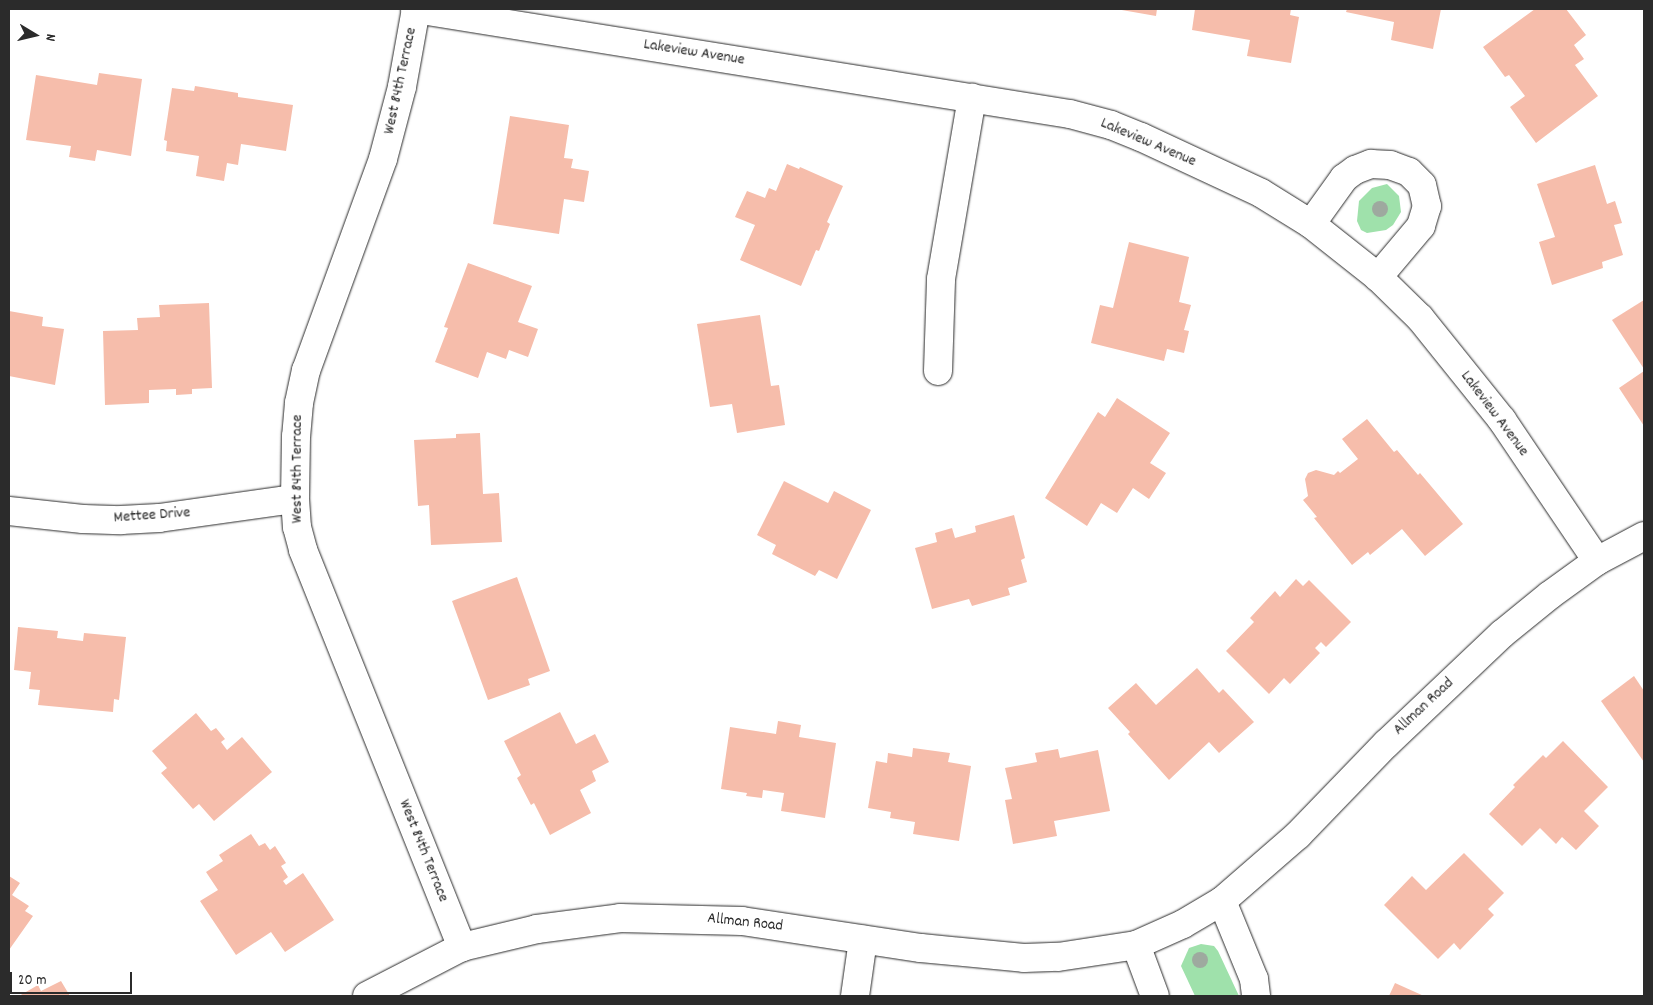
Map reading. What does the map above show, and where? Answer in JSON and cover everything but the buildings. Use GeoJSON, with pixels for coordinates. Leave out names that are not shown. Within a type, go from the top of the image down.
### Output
{"type":"FeatureCollection","features":[{"type":"Feature","properties":{"kind":"street","name":"Lakeview Avenue"},"geometry":{"type":"LineString","coordinates":[[416,9],[1070,114],[1111,126],[1261,193],[1311,224],[1378,277],[1420,318],[1502,420],[1597,561]]}},
{"type":"Feature","properties":{"kind":"street","name":"West 84th Terrace"},"geometry":{"type":"LineString","coordinates":[[416,9],[402,87],[384,158],[306,370],[299,404],[296,436],[295,499],[297,527],[303,550],[462,947]]}},
{"type":"Feature","properties":{"kind":"street"},"geometry":{"type":"LineString","coordinates":[[938,371],[940,279],[972,98]]}},
{"type":"Feature","properties":{"kind":"street"},"geometry":{"type":"LineString","coordinates":[[1311,224],[1344,178],[1355,170],[1371,164],[1390,165],[1409,172],[1422,185],[1427,206],[1421,226],[1378,277]]}},
{"type":"Feature","properties":{"kind":"street","name":"Mettee Drive"},"geometry":{"type":"LineString","coordinates":[[9,511],[83,519],[121,520],[159,518],[295,499]]}},
{"type":"Feature","properties":{"kind":"street","name":"Allman Road"},"geometry":{"type":"LineString","coordinates":[[367,996],[462,947],[537,929],[620,918],[742,921],[864,940],[1024,958],[1066,956],[1136,945],[1183,924],[1222,901],[1298,835],[1386,744],[1502,634],[1550,595],[1597,561],[1644,536]]}},
{"type":"Feature","properties":{"kind":"street"},"geometry":{"type":"LineString","coordinates":[[1222,901],[1254,979],[1256,996]]}},
{"type":"Feature","properties":{"kind":"street"},"geometry":{"type":"LineString","coordinates":[[855,996],[864,940]]}},
{"type":"Feature","properties":{"kind":"street"},"geometry":{"type":"LineString","coordinates":[[1136,945],[1155,996]]}},
{"type":"Feature","properties":{"kind":"green space"},"geometry":{"type":"Polygon","coordinates":[[[1387,184],[1399,196],[1401,212],[1393,225],[1386,230],[1367,233],[1361,230],[1357,221],[1359,201],[1372,188],[1387,184]]]}},
{"type":"Feature","properties":{"kind":"green space"},"geometry":{"type":"Polygon","coordinates":[[[1201,944],[1214,946],[1218,951],[1239,996],[1195,996],[1181,966],[1189,948],[1201,944]]]}}]}
